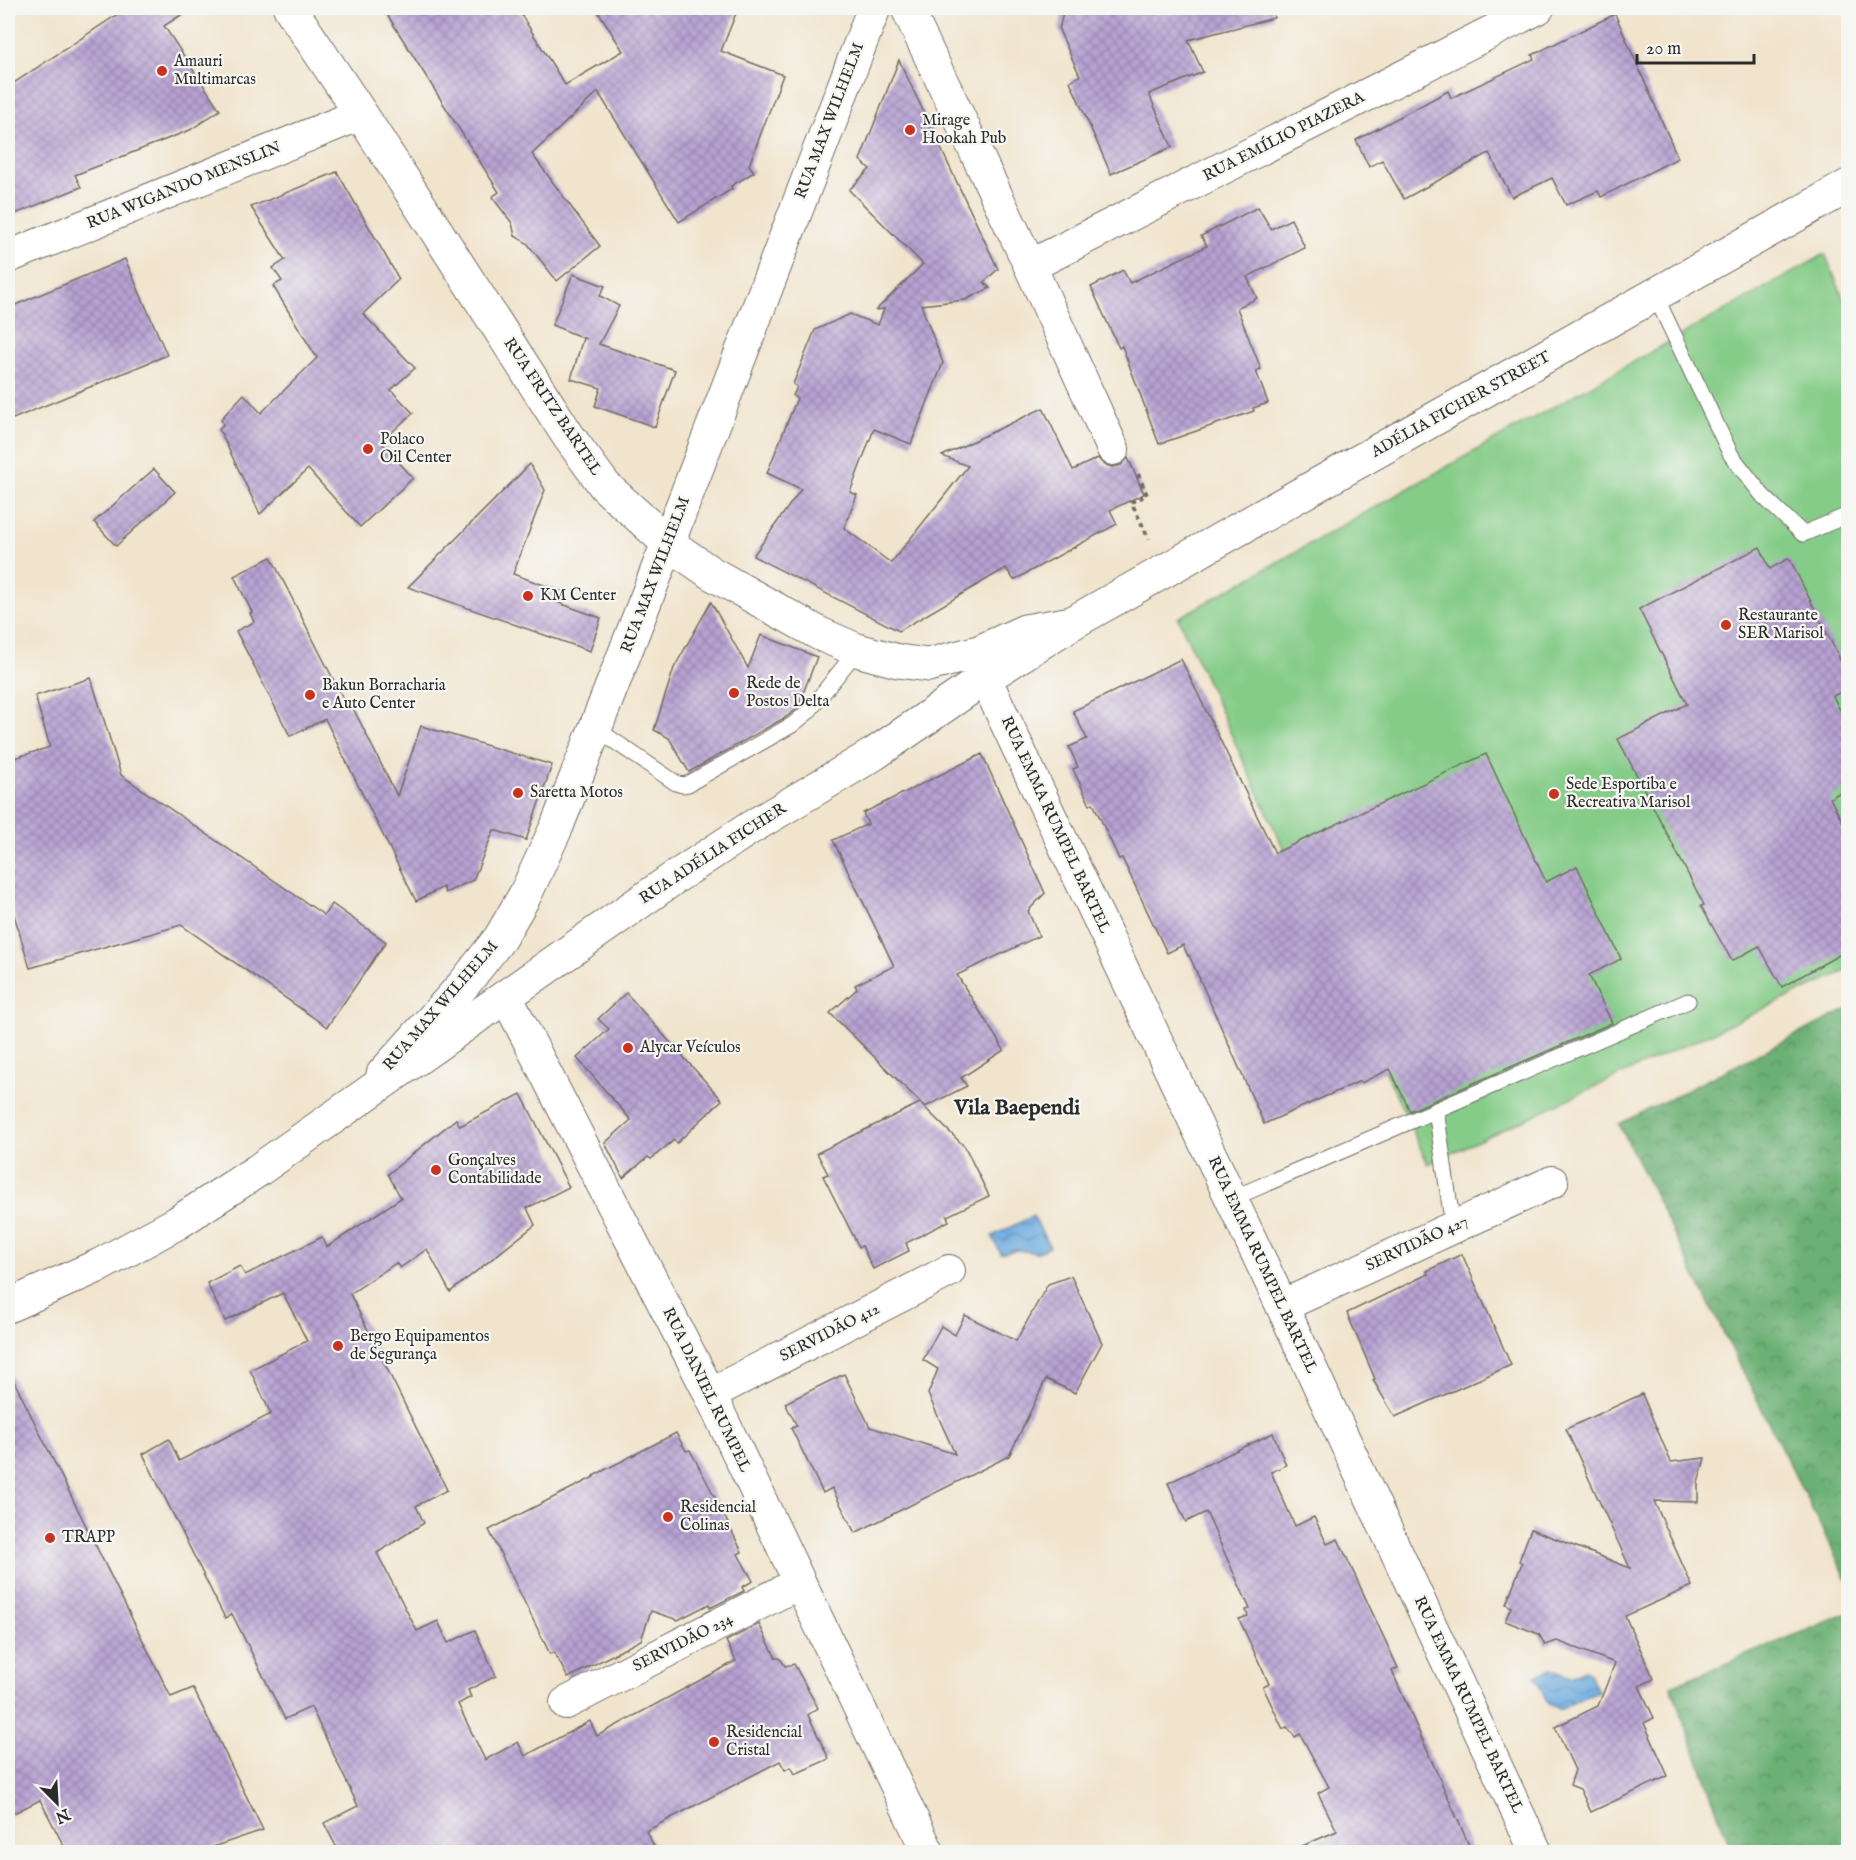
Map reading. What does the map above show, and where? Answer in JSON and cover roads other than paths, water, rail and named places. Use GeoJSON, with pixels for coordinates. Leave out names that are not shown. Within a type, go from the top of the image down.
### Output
{"type":"FeatureCollection","features":[{"type":"Feature","properties":{"kind":"main road","name":"RUA FRITZ BARTEL"},"geometry":{"type":"LineString","coordinates":[[290,8],[569,437],[605,486],[668,543],[711,573],[820,634],[857,650],[898,661],[928,665],[979,652],[1025,631],[1072,623]]}},
{"type":"Feature","properties":{"kind":"main road","name":"RUA MAX WILHELM"},"geometry":{"type":"LineString","coordinates":[[362,1098],[464,984],[500,938],[525,895],[557,826],[874,8]]}},
{"type":"Feature","properties":{"kind":"main road","name":"ADÉLIA FICHER STREET"},"geometry":{"type":"LineString","coordinates":[[1072,623],[1848,186]]}},
{"type":"Feature","properties":{"kind":"main road","name":"RUA ADÉLIA FICHER"},"geometry":{"type":"LineString","coordinates":[[362,1098],[674,878],[750,828],[874,754],[985,678],[1072,623]]}},
{"type":"Feature","properties":{"kind":"main road"},"geometry":{"type":"LineString","coordinates":[[8,1306],[100,1264],[177,1222],[257,1171],[362,1098]]}},
{"type":"Feature","properties":{"kind":"street"},"geometry":{"type":"LineString","coordinates":[[907,8],[1030,266],[1113,449]]}},
{"type":"Feature","properties":{"kind":"street","name":"RUA EMÍLIO PIAZERA"},"geometry":{"type":"LineString","coordinates":[[1030,266],[1538,8]]}},
{"type":"Feature","properties":{"kind":"street","name":"RUA WIGANDO MENSLIN"},"geometry":{"type":"LineString","coordinates":[[8,257],[361,114]]}},
{"type":"Feature","properties":{"kind":"street","name":"RUA EMMA RUMPEL BARTEL"},"geometry":{"type":"LineString","coordinates":[[985,678],[1282,1306],[1536,1852]]}},
{"type":"Feature","properties":{"kind":"street","name":"RUA DANIEL RUMPEL"},"geometry":{"type":"LineString","coordinates":[[506,996],[710,1394],[928,1852]]}},
{"type":"Feature","properties":{"kind":"street","name":"SERVIDÃO 427"},"geometry":{"type":"LineString","coordinates":[[1282,1306],[1552,1182]]}},
{"type":"Feature","properties":{"kind":"street","name":"SERVIDÃO 412"},"geometry":{"type":"LineString","coordinates":[[710,1394],[949,1271]]}},
{"type":"Feature","properties":{"kind":"street","name":"SERVIDÃO 234"},"geometry":{"type":"LineString","coordinates":[[566,1703],[799,1583]]}},
{"type":"Feature","properties":{"kind":"lane"},"geometry":{"type":"LineString","coordinates":[[1655,295],[1731,455],[1763,496],[1803,534],[1848,515]]}},
{"type":"Feature","properties":{"kind":"lane"},"geometry":{"type":"LineString","coordinates":[[595,728],[676,783],[688,784],[792,725],[808,712],[857,650]]}},
{"type":"Feature","properties":{"kind":"lane"},"geometry":{"type":"LineString","coordinates":[[1231,1199],[1688,1001]]}},
{"type":"Feature","properties":{"kind":"lane"},"geometry":{"type":"LineString","coordinates":[[1436,1110],[1453,1227]]}},
{"type":"Feature","properties":{"kind":"water"},"geometry":{"type":"Polygon","coordinates":[[[1033,1216],[1050,1247],[1036,1253],[1017,1250],[1001,1254],[992,1236],[1033,1216]]]}},
{"type":"Feature","properties":{"kind":"water"},"geometry":{"type":"Polygon","coordinates":[[[1551,1669],[1571,1677],[1584,1670],[1589,1672],[1598,1691],[1560,1709],[1548,1704],[1535,1676],[1551,1669]]]}},
{"type":"Feature","properties":{"kind":"place","name":"Amauri Multimarcas"},"geometry":{"type":"Point","coordinates":[162,71]}},
{"type":"Feature","properties":{"kind":"place","name":"Mirage Hookah Pub"},"geometry":{"type":"Point","coordinates":[910,130]}},
{"type":"Feature","properties":{"kind":"place","name":"Polaco Oil Center"},"geometry":{"type":"Point","coordinates":[368,449]}},
{"type":"Feature","properties":{"kind":"place","name":"KM Center"},"geometry":{"type":"Point","coordinates":[528,596]}},
{"type":"Feature","properties":{"kind":"place","name":"Restaurante SER Marisol"},"geometry":{"type":"Point","coordinates":[1726,625]}},
{"type":"Feature","properties":{"kind":"place","name":"Rede de Postos Delta"},"geometry":{"type":"Point","coordinates":[734,693]}},
{"type":"Feature","properties":{"kind":"place","name":"Bakun Borracharia e Auto Center"},"geometry":{"type":"Point","coordinates":[310,695]}},
{"type":"Feature","properties":{"kind":"place","name":"Saretta Motos"},"geometry":{"type":"Point","coordinates":[518,793]}},
{"type":"Feature","properties":{"kind":"place","name":"Sede Esportiba e Recreativa Marisol"},"geometry":{"type":"Point","coordinates":[1554,794]}},
{"type":"Feature","properties":{"kind":"place","name":"Alycar Veículos"},"geometry":{"type":"Point","coordinates":[628,1048]}},
{"type":"Feature","properties":{"kind":"place","name":"Gonçalves Contabilidade"},"geometry":{"type":"Point","coordinates":[436,1170]}},
{"type":"Feature","properties":{"kind":"place","name":"Bergo Equipamentos de Segurança"},"geometry":{"type":"Point","coordinates":[338,1346]}},
{"type":"Feature","properties":{"kind":"place","name":"Residencial Colinas"},"geometry":{"type":"Point","coordinates":[668,1517]}},
{"type":"Feature","properties":{"kind":"place","name":"TRAPP"},"geometry":{"type":"Point","coordinates":[50,1538]}},
{"type":"Feature","properties":{"kind":"place","name":"Residencial Cristal"},"geometry":{"type":"Point","coordinates":[714,1742]}},
{"type":"Feature","properties":{"kind":"district","name":"Vila Baependi"},"geometry":{"type":"Point","coordinates":[1017,1108]}}]}
